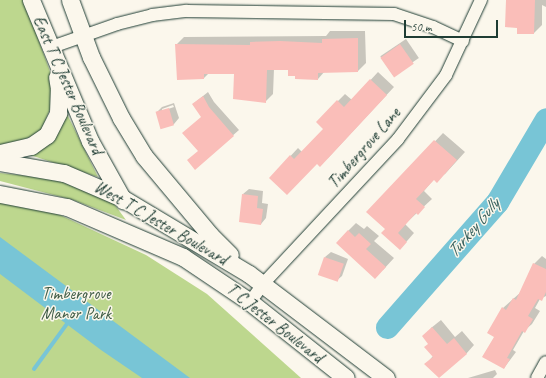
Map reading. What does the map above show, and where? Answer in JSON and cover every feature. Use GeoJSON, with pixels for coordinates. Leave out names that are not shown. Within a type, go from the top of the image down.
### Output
{"type":"FeatureCollection","features":[{"type":"Feature","properties":{"kind":"main road","name":"East T C Jester Boulevard"},"geometry":{"type":"LineString","coordinates":[[31,0],[49,48],[90,141],[122,198],[139,221],[154,230],[183,257]]}},
{"type":"Feature","properties":{"kind":"main road","name":"East T C Jester Boulevard"},"geometry":{"type":"LineString","coordinates":[[70,0],[83,36],[120,118],[144,156],[210,235],[249,274]]}},
{"type":"Feature","properties":{"kind":"main road"},"geometry":{"type":"LineString","coordinates":[[0,153],[14,151],[36,143],[47,134],[58,113],[60,88],[49,48]]}},
{"type":"Feature","properties":{"kind":"main road","name":"West T C Jester Boulevard"},"geometry":{"type":"LineString","coordinates":[[0,162],[64,173],[122,198],[249,274]]}},
{"type":"Feature","properties":{"kind":"main road","name":"West T C Jester Boulevard"},"geometry":{"type":"LineString","coordinates":[[0,194],[67,207],[183,257]]}},
{"type":"Feature","properties":{"kind":"main road","name":"T C Jester Boulevard"},"geometry":{"type":"LineString","coordinates":[[183,257],[250,302],[346,378]]}},
{"type":"Feature","properties":{"kind":"main road","name":"T C Jester Boulevard"},"geometry":{"type":"LineString","coordinates":[[249,274],[386,378]]}},
{"type":"Feature","properties":{"kind":"street","name":"Timbergrove Lane"},"geometry":{"type":"LineString","coordinates":[[250,302],[263,284],[398,139],[446,74],[463,41],[481,0]]}},
{"type":"Feature","properties":{"kind":"street"},"geometry":{"type":"LineString","coordinates":[[49,48],[152,15],[187,11],[352,12],[394,14],[433,27],[463,41]]}},
{"type":"Feature","properties":{"kind":"street"},"geometry":{"type":"LineString","coordinates":[[537,378],[546,362]]}},
{"type":"Feature","properties":{"kind":"green space"},"geometry":{"type":"Polygon","coordinates":[[[0,0],[24,0],[55,85],[56,95],[40,133],[0,149],[0,0]]]}},
{"type":"Feature","properties":{"kind":"green space"},"geometry":{"type":"Polygon","coordinates":[[[67,114],[98,177],[30,155],[61,124],[67,114]]]}},
{"type":"Feature","properties":{"kind":"green space"},"geometry":{"type":"Polygon","coordinates":[[[0,173],[47,178],[73,185],[112,201],[126,220],[73,200],[0,181],[0,173]]]}},
{"type":"Feature","properties":{"kind":"green space","name":"Timbergrove Manor Park"},"geometry":{"type":"Polygon","coordinates":[[[0,187],[146,255],[207,294],[301,378],[0,378],[0,187]]]}},
{"type":"Feature","properties":{"kind":"water"},"geometry":{"type":"Polygon","coordinates":[[[0,237],[190,378],[142,378],[101,350],[0,274],[0,237]]]}},
{"type":"Feature","properties":{"kind":"building"},"geometry":{"type":"Polygon","coordinates":[[[506,0],[535,0],[534,34],[517,34],[517,28],[505,27],[506,0]]]}},
{"type":"Feature","properties":{"kind":"building"},"geometry":{"type":"Polygon","coordinates":[[[358,38],[358,72],[318,73],[318,80],[295,79],[295,76],[288,76],[288,70],[267,70],[266,103],[233,99],[234,74],[204,74],[204,79],[177,80],[175,44],[250,45],[250,42],[280,41],[322,43],[322,39],[358,38]]]}},
{"type":"Feature","properties":{"kind":"building"},"geometry":{"type":"Polygon","coordinates":[[[400,44],[414,64],[394,77],[380,58],[400,44]]]}},
{"type":"Feature","properties":{"kind":"building"},"geometry":{"type":"Polygon","coordinates":[[[370,79],[387,95],[320,167],[317,164],[287,195],[269,178],[290,155],[294,159],[323,129],[316,122],[337,100],[344,107],[370,79]]]}},
{"type":"Feature","properties":{"kind":"building"},"geometry":{"type":"Polygon","coordinates":[[[203,96],[209,107],[234,136],[195,170],[187,160],[198,151],[182,133],[201,117],[192,104],[203,96]]]}},
{"type":"Feature","properties":{"kind":"building"},"geometry":{"type":"Polygon","coordinates":[[[169,108],[174,125],[161,129],[156,112],[169,108]]]}},
{"type":"Feature","properties":{"kind":"building"},"geometry":{"type":"Polygon","coordinates":[[[434,140],[457,160],[437,183],[434,180],[416,199],[425,207],[418,215],[416,213],[398,233],[407,242],[400,250],[381,233],[385,229],[366,212],[434,140]]]}},
{"type":"Feature","properties":{"kind":"building"},"geometry":{"type":"Polygon","coordinates":[[[242,194],[258,196],[257,208],[263,209],[261,225],[239,222],[242,194]]]}},
{"type":"Feature","properties":{"kind":"building"},"geometry":{"type":"Polygon","coordinates":[[[348,230],[355,237],[359,233],[371,244],[366,249],[386,267],[375,279],[336,243],[348,230]]]}},
{"type":"Feature","properties":{"kind":"building"},"geometry":{"type":"Polygon","coordinates":[[[324,257],[344,264],[338,282],[318,275],[324,257]]]}},
{"type":"Feature","properties":{"kind":"building"},"geometry":{"type":"Polygon","coordinates":[[[533,263],[546,269],[546,292],[542,301],[538,299],[528,316],[533,319],[525,333],[522,331],[507,358],[510,359],[504,369],[482,357],[494,337],[487,333],[502,307],[506,310],[513,298],[516,300],[533,263]]]}},
{"type":"Feature","properties":{"kind":"building"},"geometry":{"type":"Polygon","coordinates":[[[432,327],[447,344],[454,338],[467,354],[439,378],[424,364],[433,357],[424,347],[428,344],[422,336],[432,327]]]}},
{"type":"Feature","properties":{"kind":"waterway","name":"Turkey Gully"},"geometry":{"type":"LineString","coordinates":[[387,327],[497,202],[546,119]]}},
{"type":"Feature","properties":{"kind":"waterway"},"geometry":{"type":"LineString","coordinates":[[34,369],[69,321]]}}]}
